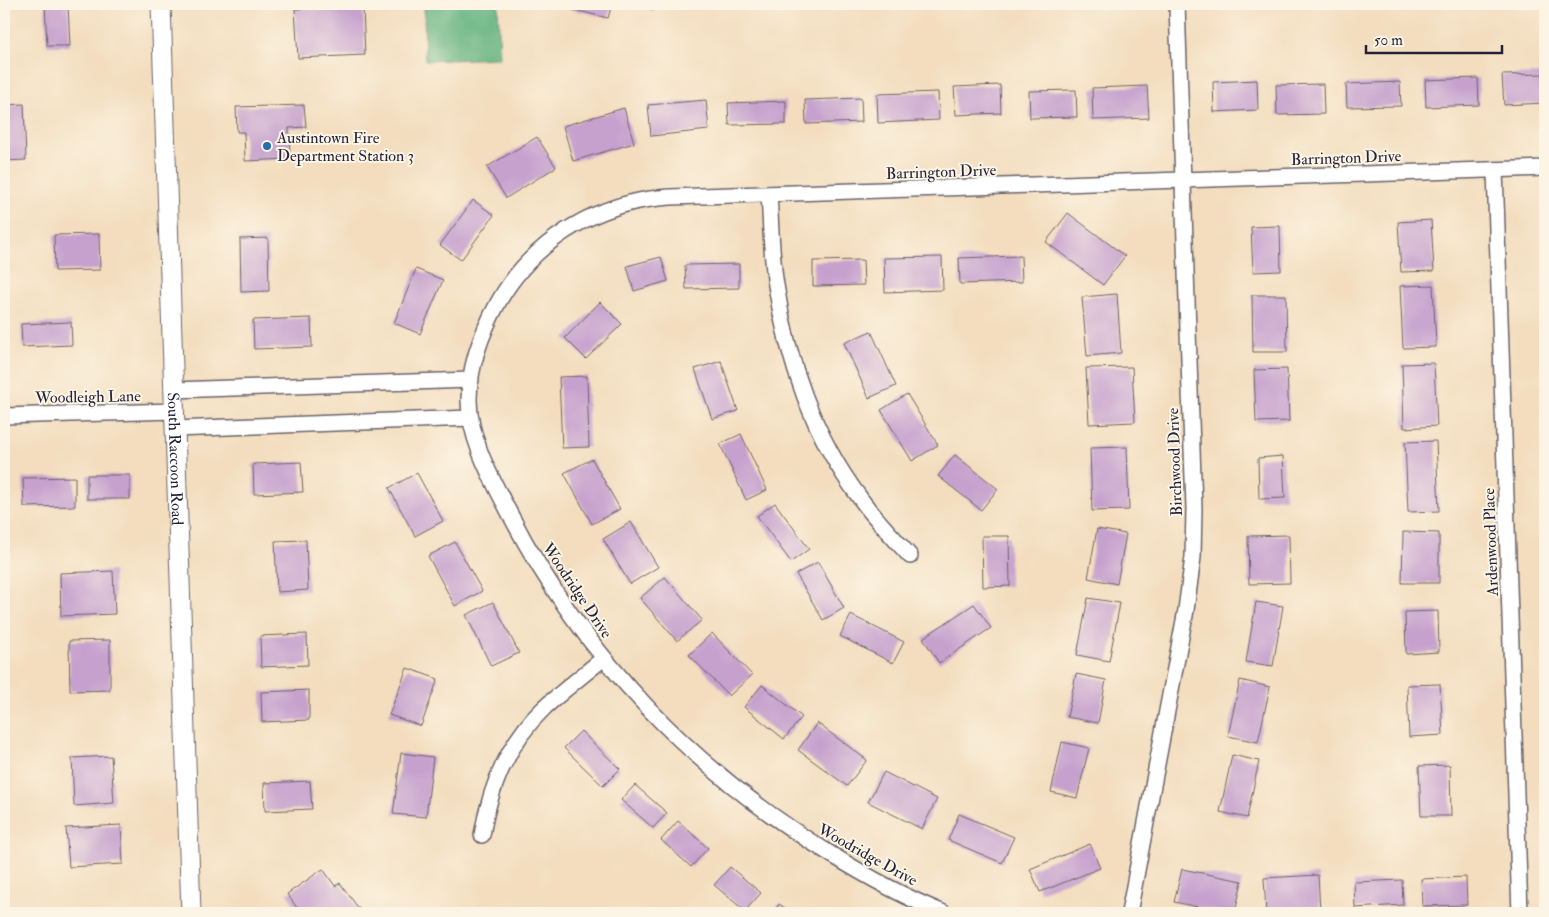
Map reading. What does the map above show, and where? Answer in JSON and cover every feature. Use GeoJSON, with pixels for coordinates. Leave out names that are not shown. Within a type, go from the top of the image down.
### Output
{"type":"FeatureCollection","features":[{"type":"Feature","properties":{"kind":"street","name":"South Raccoon Road"},"geometry":{"type":"LineString","coordinates":[[161,4],[191,913]]}},
{"type":"Feature","properties":{"kind":"street","name":"Birchwood Drive"},"geometry":{"type":"LineString","coordinates":[[1129,913],[1186,610],[1193,557],[1194,498],[1177,4]]}},
{"type":"Feature","properties":{"kind":"street","name":"Barrington Drive"},"geometry":{"type":"LineString","coordinates":[[470,418],[469,398],[475,358],[485,329],[503,294],[521,270],[539,251],[572,226],[596,214],[636,201],[670,197],[1545,168]]}},
{"type":"Feature","properties":{"kind":"street","name":"Ardenwood Place"},"geometry":{"type":"LineString","coordinates":[[1495,170],[1520,913]]}},
{"type":"Feature","properties":{"kind":"street"},"geometry":{"type":"LineString","coordinates":[[769,194],[775,283],[790,353],[802,390],[837,462],[860,498],[910,556]]}},
{"type":"Feature","properties":{"kind":"street"},"geometry":{"type":"LineString","coordinates":[[173,390],[471,380]]}},
{"type":"Feature","properties":{"kind":"street","name":"Woodleigh Lane"},"geometry":{"type":"LineString","coordinates":[[4,416],[174,420]]}},
{"type":"Feature","properties":{"kind":"street"},"geometry":{"type":"LineString","coordinates":[[174,420],[470,418]]}},
{"type":"Feature","properties":{"kind":"street","name":"Woodridge Drive"},"geometry":{"type":"LineString","coordinates":[[470,418],[480,451],[501,497],[523,540],[547,580],[583,632],[624,682],[662,723],[724,780],[786,828],[862,874],[944,913]]}},
{"type":"Feature","properties":{"kind":"street"},"geometry":{"type":"LineString","coordinates":[[482,835],[494,784],[518,739],[545,707],[604,658]]}},
{"type":"Feature","properties":{"kind":"green space"},"geometry":{"type":"Polygon","coordinates":[[[424,4],[498,4],[500,58],[425,61],[424,4]]]}},
{"type":"Feature","properties":{"kind":"building"},"geometry":{"type":"Polygon","coordinates":[[[45,4],[68,4],[70,46],[47,46],[45,4]]]}},
{"type":"Feature","properties":{"kind":"building"},"geometry":{"type":"Polygon","coordinates":[[[571,4],[612,4],[608,18],[570,9],[571,4]]]}},
{"type":"Feature","properties":{"kind":"building"},"geometry":{"type":"Polygon","coordinates":[[[647,4],[664,4],[652,11],[647,4]]]}},
{"type":"Feature","properties":{"kind":"building"},"geometry":{"type":"Polygon","coordinates":[[[363,7],[365,55],[298,58],[295,9],[363,7]]]}},
{"type":"Feature","properties":{"kind":"building"},"geometry":{"type":"Polygon","coordinates":[[[1545,74],[1545,103],[1504,105],[1502,75],[1545,74]]]}},
{"type":"Feature","properties":{"kind":"building"},"geometry":{"type":"Polygon","coordinates":[[[1478,78],[1479,105],[1426,107],[1425,80],[1478,78]]]}},
{"type":"Feature","properties":{"kind":"building"},"geometry":{"type":"Polygon","coordinates":[[[1257,80],[1258,110],[1214,112],[1213,82],[1257,80]]]}},
{"type":"Feature","properties":{"kind":"building"},"geometry":{"type":"Polygon","coordinates":[[[1400,82],[1401,106],[1347,107],[1346,84],[1400,82]]]}},
{"type":"Feature","properties":{"kind":"building"},"geometry":{"type":"Polygon","coordinates":[[[1323,84],[1324,114],[1277,115],[1276,85],[1323,84]]]}},
{"type":"Feature","properties":{"kind":"building"},"geometry":{"type":"Polygon","coordinates":[[[1000,85],[1001,113],[956,115],[954,87],[1000,85]]]}},
{"type":"Feature","properties":{"kind":"building"},"geometry":{"type":"Polygon","coordinates":[[[1147,86],[1149,118],[1093,120],[1092,88],[1147,86]]]}},
{"type":"Feature","properties":{"kind":"building"},"geometry":{"type":"Polygon","coordinates":[[[1076,90],[1077,117],[1030,118],[1029,91],[1076,90]]]}},
{"type":"Feature","properties":{"kind":"building"},"geometry":{"type":"Polygon","coordinates":[[[938,92],[939,120],[878,123],[877,94],[938,92]]]}},
{"type":"Feature","properties":{"kind":"building"},"geometry":{"type":"Polygon","coordinates":[[[861,98],[862,122],[806,124],[805,100],[861,98]]]}},
{"type":"Feature","properties":{"kind":"building"},"geometry":{"type":"Polygon","coordinates":[[[706,100],[709,130],[651,136],[648,105],[706,100]]]}},
{"type":"Feature","properties":{"kind":"building"},"geometry":{"type":"Polygon","coordinates":[[[786,101],[786,124],[729,125],[728,103],[786,101]]]}},
{"type":"Feature","properties":{"kind":"building"},"geometry":{"type":"Polygon","coordinates":[[[24,104],[26,160],[4,161],[4,105],[24,104]]]}},
{"type":"Feature","properties":{"kind":"building","name":"Austintown Fire Department Station 3"},"geometry":{"type":"Polygon","coordinates":[[[304,105],[306,127],[289,128],[290,159],[245,161],[244,132],[237,132],[236,107],[304,105]]]}},
{"type":"Feature","properties":{"kind":"building"},"geometry":{"type":"Polygon","coordinates":[[[624,108],[634,143],[573,161],[563,126],[624,108]]]}},
{"type":"Feature","properties":{"kind":"building"},"geometry":{"type":"Polygon","coordinates":[[[537,137],[556,167],[506,198],[487,167],[537,137]]]}},
{"type":"Feature","properties":{"kind":"building"},"geometry":{"type":"Polygon","coordinates":[[[473,200],[494,215],[461,260],[440,245],[473,200]]]}},
{"type":"Feature","properties":{"kind":"building"},"geometry":{"type":"Polygon","coordinates":[[[1068,213],[1125,256],[1103,285],[1046,242],[1068,213]]]}},
{"type":"Feature","properties":{"kind":"building"},"geometry":{"type":"Polygon","coordinates":[[[1431,220],[1434,271],[1401,272],[1398,222],[1431,220]]]}},
{"type":"Feature","properties":{"kind":"building"},"geometry":{"type":"Polygon","coordinates":[[[1280,226],[1281,271],[1253,272],[1251,227],[1280,226]]]}},
{"type":"Feature","properties":{"kind":"building"},"geometry":{"type":"Polygon","coordinates":[[[99,234],[100,270],[55,271],[54,235],[99,234]]]}},
{"type":"Feature","properties":{"kind":"building"},"geometry":{"type":"Polygon","coordinates":[[[268,238],[269,291],[241,292],[240,239],[268,238]]]}},
{"type":"Feature","properties":{"kind":"building"},"geometry":{"type":"Polygon","coordinates":[[[1021,256],[1022,282],[960,284],[959,258],[1021,256]]]}},
{"type":"Feature","properties":{"kind":"building"},"geometry":{"type":"Polygon","coordinates":[[[661,257],[668,281],[634,291],[627,266],[661,257]]]}},
{"type":"Feature","properties":{"kind":"building"},"geometry":{"type":"Polygon","coordinates":[[[942,257],[943,290],[885,292],[884,258],[942,257]]]}},
{"type":"Feature","properties":{"kind":"building"},"geometry":{"type":"Polygon","coordinates":[[[863,260],[864,285],[813,286],[813,261],[863,260]]]}},
{"type":"Feature","properties":{"kind":"building"},"geometry":{"type":"Polygon","coordinates":[[[739,264],[739,288],[686,289],[685,265],[739,264]]]}},
{"type":"Feature","properties":{"kind":"building"},"geometry":{"type":"Polygon","coordinates":[[[416,269],[443,280],[420,334],[394,323],[416,269]]]}},
{"type":"Feature","properties":{"kind":"building"},"geometry":{"type":"Polygon","coordinates":[[[1433,285],[1436,347],[1403,348],[1400,286],[1433,285]]]}},
{"type":"Feature","properties":{"kind":"building"},"geometry":{"type":"Polygon","coordinates":[[[1117,294],[1121,353],[1087,356],[1082,297],[1117,294]]]}},
{"type":"Feature","properties":{"kind":"building"},"geometry":{"type":"Polygon","coordinates":[[[1252,295],[1286,295],[1287,352],[1253,352],[1252,295]]]}},
{"type":"Feature","properties":{"kind":"building"},"geometry":{"type":"Polygon","coordinates":[[[600,302],[622,324],[586,359],[565,338],[600,302]]]}},
{"type":"Feature","properties":{"kind":"building"},"geometry":{"type":"Polygon","coordinates":[[[311,318],[312,347],[254,349],[253,320],[311,318]]]}},
{"type":"Feature","properties":{"kind":"building"},"geometry":{"type":"Polygon","coordinates":[[[71,322],[72,345],[22,347],[21,324],[71,322]]]}},
{"type":"Feature","properties":{"kind":"building"},"geometry":{"type":"Polygon","coordinates":[[[871,331],[896,386],[869,398],[844,343],[871,331]]]}},
{"type":"Feature","properties":{"kind":"building"},"geometry":{"type":"Polygon","coordinates":[[[721,361],[738,411],[712,419],[695,369],[721,361]]]}},
{"type":"Feature","properties":{"kind":"building"},"geometry":{"type":"Polygon","coordinates":[[[1434,363],[1437,426],[1404,428],[1402,364],[1434,363]]]}},
{"type":"Feature","properties":{"kind":"building"},"geometry":{"type":"Polygon","coordinates":[[[1132,367],[1135,422],[1089,424],[1086,368],[1132,367]]]}},
{"type":"Feature","properties":{"kind":"building"},"geometry":{"type":"Polygon","coordinates":[[[1287,369],[1289,421],[1256,422],[1254,370],[1287,369]]]}},
{"type":"Feature","properties":{"kind":"building"},"geometry":{"type":"Polygon","coordinates":[[[587,376],[589,447],[562,448],[559,377],[587,376]]]}},
{"type":"Feature","properties":{"kind":"building"},"geometry":{"type":"Polygon","coordinates":[[[907,394],[938,445],[912,461],[881,410],[907,394]]]}},
{"type":"Feature","properties":{"kind":"building"},"geometry":{"type":"Polygon","coordinates":[[[741,434],[767,490],[746,500],[720,444],[741,434]]]}},
{"type":"Feature","properties":{"kind":"building"},"geometry":{"type":"Polygon","coordinates":[[[1436,441],[1439,511],[1408,512],[1405,442],[1436,441]]]}},
{"type":"Feature","properties":{"kind":"building"},"geometry":{"type":"Polygon","coordinates":[[[1127,447],[1129,510],[1092,511],[1090,448],[1127,447]]]}},
{"type":"Feature","properties":{"kind":"building"},"geometry":{"type":"Polygon","coordinates":[[[955,455],[998,489],[981,510],[938,476],[955,455]]]}},
{"type":"Feature","properties":{"kind":"building"},"geometry":{"type":"Polygon","coordinates":[[[1283,456],[1285,498],[1259,499],[1258,458],[1283,456]]]}},
{"type":"Feature","properties":{"kind":"building"},"geometry":{"type":"Polygon","coordinates":[[[592,459],[620,509],[592,524],[564,473],[592,459]]]}},
{"type":"Feature","properties":{"kind":"building"},"geometry":{"type":"Polygon","coordinates":[[[301,462],[303,492],[254,494],[253,464],[301,462]]]}},
{"type":"Feature","properties":{"kind":"building"},"geometry":{"type":"Polygon","coordinates":[[[417,473],[443,521],[415,536],[389,488],[417,473]]]}},
{"type":"Feature","properties":{"kind":"building"},"geometry":{"type":"Polygon","coordinates":[[[87,475],[130,475],[130,499],[87,499],[87,475]]]}},
{"type":"Feature","properties":{"kind":"building"},"geometry":{"type":"Polygon","coordinates":[[[75,477],[75,506],[24,507],[23,478],[75,477]]]}},
{"type":"Feature","properties":{"kind":"building"},"geometry":{"type":"Polygon","coordinates":[[[4,483],[6,483],[7,511],[4,511],[4,483]]]}},
{"type":"Feature","properties":{"kind":"building"},"geometry":{"type":"Polygon","coordinates":[[[775,503],[809,549],[791,562],[757,516],[775,503]]]}},
{"type":"Feature","properties":{"kind":"building"},"geometry":{"type":"Polygon","coordinates":[[[631,522],[658,567],[630,584],[603,539],[631,522]]]}},
{"type":"Feature","properties":{"kind":"building"},"geometry":{"type":"Polygon","coordinates":[[[1097,529],[1126,534],[1117,584],[1088,578],[1097,529]]]}},
{"type":"Feature","properties":{"kind":"building"},"geometry":{"type":"Polygon","coordinates":[[[1403,532],[1439,533],[1439,583],[1402,583],[1403,532]]]}},
{"type":"Feature","properties":{"kind":"building"},"geometry":{"type":"Polygon","coordinates":[[[1289,535],[1290,583],[1249,584],[1248,536],[1289,535]]]}},
{"type":"Feature","properties":{"kind":"building"},"geometry":{"type":"Polygon","coordinates":[[[982,536],[1009,536],[1010,586],[983,587],[982,536]]]}},
{"type":"Feature","properties":{"kind":"building"},"geometry":{"type":"Polygon","coordinates":[[[306,540],[308,590],[277,592],[275,541],[306,540]]]}},
{"type":"Feature","properties":{"kind":"building"},"geometry":{"type":"Polygon","coordinates":[[[455,542],[482,591],[455,606],[428,556],[455,542]]]}},
{"type":"Feature","properties":{"kind":"building"},"geometry":{"type":"Polygon","coordinates":[[[818,562],[844,608],[823,620],[796,574],[818,562]]]}},
{"type":"Feature","properties":{"kind":"building"},"geometry":{"type":"Polygon","coordinates":[[[113,571],[115,614],[61,616],[60,573],[113,571]]]}},
{"type":"Feature","properties":{"kind":"building"},"geometry":{"type":"Polygon","coordinates":[[[665,577],[702,620],[677,641],[640,598],[665,577]]]}},
{"type":"Feature","properties":{"kind":"building"},"geometry":{"type":"Polygon","coordinates":[[[1088,598],[1120,603],[1109,661],[1077,655],[1088,598]]]}},
{"type":"Feature","properties":{"kind":"building"},"geometry":{"type":"Polygon","coordinates":[[[493,602],[519,653],[491,666],[466,615],[493,602]]]}},
{"type":"Feature","properties":{"kind":"building"},"geometry":{"type":"Polygon","coordinates":[[[1256,602],[1283,606],[1273,666],[1246,662],[1256,602]]]}},
{"type":"Feature","properties":{"kind":"building"},"geometry":{"type":"Polygon","coordinates":[[[974,604],[991,628],[939,663],[923,638],[974,604]]]}},
{"type":"Feature","properties":{"kind":"building"},"geometry":{"type":"Polygon","coordinates":[[[1438,611],[1439,652],[1406,654],[1405,612],[1438,611]]]}},
{"type":"Feature","properties":{"kind":"building"},"geometry":{"type":"Polygon","coordinates":[[[851,615],[904,642],[893,663],[840,636],[851,615]]]}},
{"type":"Feature","properties":{"kind":"building"},"geometry":{"type":"Polygon","coordinates":[[[712,633],[752,675],[729,696],[689,655],[712,633]]]}},
{"type":"Feature","properties":{"kind":"building"},"geometry":{"type":"Polygon","coordinates":[[[307,634],[308,665],[261,667],[260,636],[307,634]]]}},
{"type":"Feature","properties":{"kind":"building"},"geometry":{"type":"Polygon","coordinates":[[[110,640],[110,690],[70,691],[69,641],[110,640]]]}},
{"type":"Feature","properties":{"kind":"building"},"geometry":{"type":"Polygon","coordinates":[[[407,668],[438,679],[421,726],[389,715],[407,668]]]}},
{"type":"Feature","properties":{"kind":"building"},"geometry":{"type":"Polygon","coordinates":[[[1076,674],[1106,680],[1098,723],[1067,717],[1076,674]]]}},
{"type":"Feature","properties":{"kind":"building"},"geometry":{"type":"Polygon","coordinates":[[[1240,680],[1270,687],[1258,742],[1228,736],[1240,680]]]}},
{"type":"Feature","properties":{"kind":"building"},"geometry":{"type":"Polygon","coordinates":[[[1440,684],[1443,735],[1409,737],[1407,685],[1440,684]]]}},
{"type":"Feature","properties":{"kind":"building"},"geometry":{"type":"Polygon","coordinates":[[[762,685],[802,717],[784,739],[744,707],[762,685]]]}},
{"type":"Feature","properties":{"kind":"building"},"geometry":{"type":"Polygon","coordinates":[[[309,690],[309,720],[262,722],[261,692],[309,690]]]}},
{"type":"Feature","properties":{"kind":"building"},"geometry":{"type":"Polygon","coordinates":[[[817,723],[867,760],[847,786],[798,750],[817,723]]]}},
{"type":"Feature","properties":{"kind":"building"},"geometry":{"type":"Polygon","coordinates":[[[581,731],[620,769],[603,786],[564,748],[581,731]]]}},
{"type":"Feature","properties":{"kind":"building"},"geometry":{"type":"Polygon","coordinates":[[[1062,742],[1089,748],[1077,798],[1051,792],[1062,742]]]}},
{"type":"Feature","properties":{"kind":"building"},"geometry":{"type":"Polygon","coordinates":[[[401,753],[433,757],[426,817],[393,814],[401,753]]]}},
{"type":"Feature","properties":{"kind":"building"},"geometry":{"type":"Polygon","coordinates":[[[1232,755],[1259,761],[1247,818],[1220,812],[1232,755]]]}},
{"type":"Feature","properties":{"kind":"building"},"geometry":{"type":"Polygon","coordinates":[[[111,756],[114,803],[74,806],[72,758],[111,756]]]}},
{"type":"Feature","properties":{"kind":"building"},"geometry":{"type":"Polygon","coordinates":[[[1450,765],[1451,816],[1421,816],[1419,766],[1450,765]]]}},
{"type":"Feature","properties":{"kind":"building"},"geometry":{"type":"Polygon","coordinates":[[[884,772],[937,799],[922,829],[868,802],[884,772]]]}},
{"type":"Feature","properties":{"kind":"building"},"geometry":{"type":"Polygon","coordinates":[[[310,781],[312,809],[265,811],[264,783],[310,781]]]}},
{"type":"Feature","properties":{"kind":"building"},"geometry":{"type":"Polygon","coordinates":[[[635,785],[667,813],[653,828],[621,800],[635,785]]]}},
{"type":"Feature","properties":{"kind":"building"},"geometry":{"type":"Polygon","coordinates":[[[959,814],[1014,837],[1002,863],[948,840],[959,814]]]}},
{"type":"Feature","properties":{"kind":"building"},"geometry":{"type":"Polygon","coordinates":[[[678,821],[708,848],[691,867],[661,840],[678,821]]]}},
{"type":"Feature","properties":{"kind":"building"},"geometry":{"type":"Polygon","coordinates":[[[121,825],[123,864],[69,867],[66,828],[121,825]]]}},
{"type":"Feature","properties":{"kind":"building"},"geometry":{"type":"Polygon","coordinates":[[[1090,844],[1100,868],[1040,892],[1030,869],[1090,844]]]}},
{"type":"Feature","properties":{"kind":"building"},"geometry":{"type":"Polygon","coordinates":[[[730,867],[761,893],[745,911],[714,885],[730,867]]]}},
{"type":"Feature","properties":{"kind":"building"},"geometry":{"type":"Polygon","coordinates":[[[323,869],[335,886],[340,883],[362,913],[297,913],[300,912],[287,894],[323,869]]]}},
{"type":"Feature","properties":{"kind":"building"},"geometry":{"type":"Polygon","coordinates":[[[1182,869],[1242,881],[1235,913],[1174,902],[1182,869]]]}},
{"type":"Feature","properties":{"kind":"building"},"geometry":{"type":"Polygon","coordinates":[[[1318,875],[1320,911],[1266,913],[1264,878],[1318,875]]]}},
{"type":"Feature","properties":{"kind":"building"},"geometry":{"type":"Polygon","coordinates":[[[1466,877],[1467,905],[1422,906],[1421,879],[1466,877]]]}},
{"type":"Feature","properties":{"kind":"building"},"geometry":{"type":"Polygon","coordinates":[[[1402,880],[1403,905],[1355,908],[1354,882],[1402,880]]]}},
{"type":"Feature","properties":{"kind":"building"},"geometry":{"type":"Polygon","coordinates":[[[779,904],[793,913],[773,913],[779,904]]]}},
{"type":"Feature","properties":{"kind":"place","name":"Austintown Fire Department Station 3"},"geometry":{"type":"Point","coordinates":[267,146]}}]}
